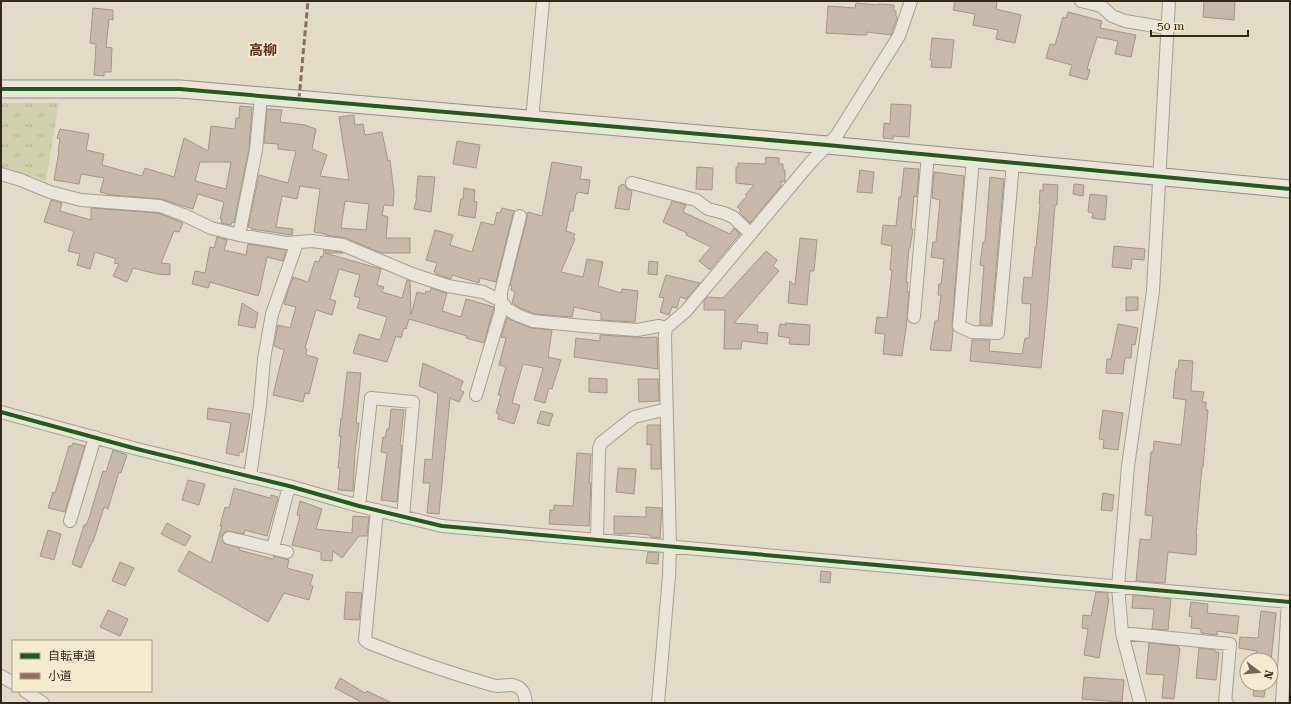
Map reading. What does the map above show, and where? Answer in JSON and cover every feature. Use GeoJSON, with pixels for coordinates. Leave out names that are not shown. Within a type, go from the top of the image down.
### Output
{"type":"FeatureCollection","features":[{"type":"Feature","properties":{"kind":"street"},"geometry":{"type":"LineString","coordinates":[[532,120],[543,1]]}},
{"type":"Feature","properties":{"kind":"street"},"geometry":{"type":"LineString","coordinates":[[658,703],[669,576],[670,547],[666,411],[666,328],[686,311],[837,134],[899,36],[911,1]]}},
{"type":"Feature","properties":{"kind":"street"},"geometry":{"type":"LineString","coordinates":[[1081,1],[1101,6],[1112,16],[1121,20],[1167,28]]}},
{"type":"Feature","properties":{"kind":"street"},"geometry":{"type":"LineString","coordinates":[[1140,703],[1122,633],[1118,587],[1128,466],[1154,291],[1169,1]]}},
{"type":"Feature","properties":{"kind":"street"},"geometry":{"type":"LineString","coordinates":[[1,89],[180,89],[974,158],[1290,189]]}},
{"type":"Feature","properties":{"kind":"street"},"geometry":{"type":"LineString","coordinates":[[239,235],[256,150],[262,96]]}},
{"type":"Feature","properties":{"kind":"street"},"geometry":{"type":"LineString","coordinates":[[914,317],[928,154]]}},
{"type":"Feature","properties":{"kind":"street"},"geometry":{"type":"LineString","coordinates":[[974,158],[959,326],[972,332],[998,333],[1013,162]]}},
{"type":"Feature","properties":{"kind":"street"},"geometry":{"type":"LineString","coordinates":[[1,174],[21,180],[50,192],[81,200],[160,206],[184,214],[211,228],[239,235],[287,243],[312,241],[343,245],[412,274],[448,286],[483,292],[501,301],[507,309],[517,315],[533,321],[637,330],[659,326],[666,328]]}},
{"type":"Feature","properties":{"kind":"street"},"geometry":{"type":"LineString","coordinates":[[632,183],[696,200],[708,209],[733,217],[751,234]]}},
{"type":"Feature","properties":{"kind":"street"},"geometry":{"type":"LineString","coordinates":[[476,395],[501,311],[501,292],[520,216]]}},
{"type":"Feature","properties":{"kind":"street"},"geometry":{"type":"LineString","coordinates":[[250,477],[260,405],[264,359],[272,314],[297,243]]}},
{"type":"Feature","properties":{"kind":"street"},"geometry":{"type":"LineString","coordinates":[[359,506],[371,398],[413,402],[403,517]]}},
{"type":"Feature","properties":{"kind":"street"},"geometry":{"type":"LineString","coordinates":[[596,540],[599,449],[601,443],[634,417],[659,411],[666,411]]}},
{"type":"Feature","properties":{"kind":"street"},"geometry":{"type":"LineString","coordinates":[[1,412],[289,486],[359,506],[442,526],[1289,602],[1285,697]]}},
{"type":"Feature","properties":{"kind":"street"},"geometry":{"type":"LineString","coordinates":[[70,521],[95,437]]}},
{"type":"Feature","properties":{"kind":"street"},"geometry":{"type":"LineString","coordinates":[[273,548],[289,486]]}},
{"type":"Feature","properties":{"kind":"street"},"geometry":{"type":"LineString","coordinates":[[377,510],[365,640],[369,643],[417,662],[493,686],[511,684],[517,686],[524,692],[526,703]]}},
{"type":"Feature","properties":{"kind":"street"},"geometry":{"type":"LineString","coordinates":[[229,538],[287,552]]}},
{"type":"Feature","properties":{"kind":"street"},"geometry":{"type":"LineString","coordinates":[[1122,633],[1230,644],[1227,703]]}},
{"type":"Feature","properties":{"kind":"street"},"geometry":{"type":"LineString","coordinates":[[1,676],[12,682]]}},
{"type":"Feature","properties":{"kind":"street"},"geometry":{"type":"LineString","coordinates":[[26,692],[43,703]]}},
{"type":"Feature","properties":{"kind":"green space"},"geometry":{"type":"Polygon","coordinates":[[[1,103],[59,103],[46,181],[1,167],[1,103]]]}},
{"type":"Feature","properties":{"kind":"building"},"geometry":{"type":"Polygon","coordinates":[[[955,1],[997,1],[996,9],[1021,15],[1015,43],[996,39],[998,30],[973,25],[975,14],[953,10],[955,1]]]}},
{"type":"Feature","properties":{"kind":"building"},"geometry":{"type":"Polygon","coordinates":[[[1204,1],[1235,1],[1234,20],[1203,17],[1204,1]]]}},
{"type":"Feature","properties":{"kind":"building"},"geometry":{"type":"Polygon","coordinates":[[[856,3],[894,5],[894,11],[896,11],[897,18],[891,35],[867,32],[867,35],[826,33],[828,6],[855,8],[856,3]]]}},
{"type":"Feature","properties":{"kind":"building"},"geometry":{"type":"Polygon","coordinates":[[[93,8],[113,10],[113,20],[109,19],[106,47],[112,48],[111,72],[104,72],[104,76],[94,75],[96,44],[90,43],[93,8]]]}},
{"type":"Feature","properties":{"kind":"building"},"geometry":{"type":"Polygon","coordinates":[[[1068,12],[1102,21],[1100,28],[1136,35],[1131,57],[1115,54],[1118,41],[1097,37],[1087,69],[1090,70],[1087,80],[1069,75],[1072,65],[1046,58],[1050,44],[1055,45],[1063,17],[1066,18],[1068,12]]]}},
{"type":"Feature","properties":{"kind":"building"},"geometry":{"type":"Polygon","coordinates":[[[932,38],[954,40],[951,68],[931,67],[932,60],[930,60],[932,38]]]}},
{"type":"Feature","properties":{"kind":"building"},"geometry":{"type":"Polygon","coordinates":[[[891,104],[911,105],[909,137],[893,136],[893,139],[883,138],[884,123],[890,124],[891,104]]]}},
{"type":"Feature","properties":{"kind":"building"},"geometry":{"type":"Polygon","coordinates":[[[240,106],[252,107],[249,149],[234,223],[232,222],[231,225],[221,223],[222,219],[220,219],[224,202],[198,194],[193,209],[161,199],[111,195],[100,192],[104,178],[81,174],[79,184],[54,180],[60,139],[57,138],[60,129],[89,134],[86,150],[104,154],[102,165],[142,176],[145,168],[174,177],[184,138],[208,151],[211,126],[235,129],[236,118],[239,118],[240,106]],[[200,162],[195,181],[226,189],[231,162],[200,162]]]}},
{"type":"Feature","properties":{"kind":"building"},"geometry":{"type":"Polygon","coordinates":[[[267,109],[282,110],[280,122],[305,125],[316,129],[312,149],[327,155],[320,176],[349,180],[339,117],[354,115],[355,125],[363,124],[365,135],[382,132],[388,161],[390,160],[394,192],[393,206],[384,205],[382,215],[388,217],[386,238],[410,238],[410,253],[381,253],[346,238],[314,232],[320,189],[300,186],[297,199],[282,196],[276,227],[293,229],[292,235],[251,229],[252,228],[248,227],[259,175],[288,183],[296,151],[278,149],[278,144],[264,143],[267,109]],[[345,201],[341,228],[366,230],[369,204],[345,201]]]}},
{"type":"Feature","properties":{"kind":"building"},"geometry":{"type":"Polygon","coordinates":[[[457,141],[480,145],[476,168],[453,164],[457,141]]]}},
{"type":"Feature","properties":{"kind":"building"},"geometry":{"type":"Polygon","coordinates":[[[766,157],[779,158],[779,164],[783,164],[783,170],[785,170],[785,182],[781,181],[781,186],[750,223],[739,212],[741,210],[737,207],[754,185],[736,183],[736,167],[738,167],[738,163],[765,164],[766,157]]]}},
{"type":"Feature","properties":{"kind":"building"},"geometry":{"type":"Polygon","coordinates":[[[552,162],[582,167],[580,179],[590,180],[588,194],[578,192],[576,194],[573,211],[570,211],[566,231],[575,234],[573,238],[575,239],[561,272],[583,277],[587,259],[603,262],[598,286],[621,293],[622,289],[638,291],[635,322],[601,320],[601,313],[574,307],[572,317],[535,314],[512,303],[515,292],[511,290],[512,286],[510,285],[527,214],[528,212],[542,216],[552,162]]]}},
{"type":"Feature","properties":{"kind":"building"},"geometry":{"type":"Polygon","coordinates":[[[697,167],[713,168],[712,190],[696,189],[697,167]]]}},
{"type":"Feature","properties":{"kind":"building"},"geometry":{"type":"Polygon","coordinates":[[[904,168],[919,169],[917,197],[914,196],[911,229],[913,229],[909,248],[906,282],[908,282],[907,292],[909,292],[902,356],[883,354],[885,334],[875,333],[877,317],[887,318],[892,270],[890,270],[892,246],[881,244],[883,225],[896,226],[904,168]]]}},
{"type":"Feature","properties":{"kind":"building"},"geometry":{"type":"Polygon","coordinates":[[[860,170],[874,172],[872,193],[857,192],[860,170]]]}},
{"type":"Feature","properties":{"kind":"building"},"geometry":{"type":"Polygon","coordinates":[[[934,172],[964,176],[951,351],[930,350],[935,321],[938,321],[941,295],[938,295],[939,284],[941,284],[944,259],[931,257],[933,242],[936,242],[940,200],[932,198],[934,172]]]}},
{"type":"Feature","properties":{"kind":"building"},"geometry":{"type":"Polygon","coordinates":[[[418,176],[435,177],[431,212],[414,209],[417,197],[418,176]]]}},
{"type":"Feature","properties":{"kind":"building"},"geometry":{"type":"Polygon","coordinates":[[[990,177],[1004,179],[991,325],[980,325],[984,266],[980,265],[983,242],[985,242],[990,177]]]}},
{"type":"Feature","properties":{"kind":"building"},"geometry":{"type":"Polygon","coordinates":[[[621,184],[625,185],[627,189],[632,191],[629,210],[615,208],[619,186],[621,186],[621,184]]]}},
{"type":"Feature","properties":{"kind":"building"},"geometry":{"type":"Polygon","coordinates":[[[1043,184],[1058,185],[1041,368],[970,361],[972,340],[990,340],[989,351],[1022,354],[1025,338],[1029,338],[1031,304],[1022,303],[1022,296],[1024,277],[1032,278],[1040,204],[1040,190],[1043,191],[1043,184]]]}},
{"type":"Feature","properties":{"kind":"building"},"geometry":{"type":"Polygon","coordinates":[[[1074,184],[1084,185],[1083,196],[1073,194],[1074,184]]]}},
{"type":"Feature","properties":{"kind":"building"},"geometry":{"type":"Polygon","coordinates":[[[464,188],[475,190],[474,201],[477,202],[475,218],[458,215],[461,199],[463,199],[464,188]]]}},
{"type":"Feature","properties":{"kind":"building"},"geometry":{"type":"Polygon","coordinates":[[[1090,194],[1107,196],[1105,220],[1092,218],[1093,213],[1088,212],[1090,194]]]}},
{"type":"Feature","properties":{"kind":"building"},"geometry":{"type":"Polygon","coordinates":[[[51,200],[62,203],[60,211],[91,220],[91,208],[158,213],[183,223],[179,232],[174,231],[161,263],[170,264],[170,275],[157,274],[133,268],[127,282],[113,276],[119,264],[114,263],[116,259],[95,252],[90,269],[77,265],[80,254],[68,251],[74,231],[44,222],[51,200]]]}},
{"type":"Feature","properties":{"kind":"building"},"geometry":{"type":"Polygon","coordinates":[[[672,201],[686,205],[683,212],[730,234],[734,228],[740,234],[710,270],[699,261],[711,247],[686,235],[687,233],[663,222],[672,201]]]}},
{"type":"Feature","properties":{"kind":"building"},"geometry":{"type":"Polygon","coordinates":[[[502,208],[515,211],[496,282],[480,278],[479,283],[452,275],[451,279],[434,272],[437,263],[426,260],[435,230],[453,235],[450,245],[472,252],[481,222],[494,225],[497,212],[500,213],[502,208]]]}},
{"type":"Feature","properties":{"kind":"building"},"geometry":{"type":"Polygon","coordinates":[[[217,237],[227,240],[224,250],[246,255],[248,244],[286,250],[283,261],[267,257],[258,296],[210,282],[208,288],[192,284],[195,271],[205,273],[210,247],[214,248],[217,237]]]}},
{"type":"Feature","properties":{"kind":"building"},"geometry":{"type":"Polygon","coordinates":[[[800,238],[817,240],[814,271],[810,271],[807,305],[788,303],[790,281],[795,285],[800,238]]]}},
{"type":"Feature","properties":{"kind":"building"},"geometry":{"type":"Polygon","coordinates":[[[1114,246],[1145,249],[1144,260],[1132,259],[1131,269],[1112,267],[1114,246]]]}},
{"type":"Feature","properties":{"kind":"building"},"geometry":{"type":"Polygon","coordinates":[[[324,250],[341,252],[343,253],[325,253],[381,269],[377,285],[384,287],[382,292],[402,298],[407,280],[410,281],[411,315],[417,292],[425,294],[426,291],[430,292],[431,288],[447,293],[442,311],[461,317],[466,299],[494,307],[484,343],[466,338],[467,336],[409,319],[401,338],[396,336],[387,362],[353,353],[359,334],[380,340],[387,317],[357,308],[360,298],[354,296],[360,275],[339,269],[330,299],[336,301],[332,315],[316,310],[305,348],[307,349],[306,355],[318,358],[309,394],[305,393],[303,402],[273,395],[284,350],[274,346],[278,325],[290,328],[296,307],[284,304],[288,291],[293,277],[308,282],[315,261],[319,262],[321,256],[323,257],[324,250]]]}},
{"type":"Feature","properties":{"kind":"building"},"geometry":{"type":"Polygon","coordinates":[[[766,251],[777,260],[773,266],[779,271],[734,323],[758,325],[757,332],[768,333],[767,344],[742,341],[741,349],[724,349],[725,310],[704,310],[704,301],[707,297],[723,298],[766,251]]]}},
{"type":"Feature","properties":{"kind":"building"},"geometry":{"type":"Polygon","coordinates":[[[649,261],[658,262],[657,275],[648,274],[649,261]]]}},
{"type":"Feature","properties":{"kind":"building"},"geometry":{"type":"Polygon","coordinates":[[[666,275],[700,283],[686,299],[680,297],[677,308],[672,307],[669,315],[660,312],[664,298],[659,297],[666,275]]]}},
{"type":"Feature","properties":{"kind":"building"},"geometry":{"type":"Polygon","coordinates":[[[1126,297],[1138,297],[1138,310],[1126,311],[1126,297]]]}},
{"type":"Feature","properties":{"kind":"building"},"geometry":{"type":"Polygon","coordinates":[[[242,303],[258,313],[255,328],[238,325],[242,303]]]}},
{"type":"Feature","properties":{"kind":"building"},"geometry":{"type":"Polygon","coordinates":[[[507,318],[531,328],[552,330],[548,357],[561,360],[552,389],[549,388],[545,403],[534,400],[543,368],[523,364],[512,403],[520,405],[514,424],[498,419],[499,414],[496,413],[501,395],[498,395],[506,367],[499,365],[506,338],[501,337],[507,318]]]}},
{"type":"Feature","properties":{"kind":"building"},"geometry":{"type":"Polygon","coordinates":[[[785,323],[810,325],[809,345],[789,344],[790,338],[778,336],[780,324],[786,325],[785,323]]]}},
{"type":"Feature","properties":{"kind":"building"},"geometry":{"type":"Polygon","coordinates":[[[1118,324],[1138,328],[1135,345],[1132,344],[1131,358],[1125,358],[1123,374],[1106,373],[1107,359],[1111,359],[1118,324]]]}},
{"type":"Feature","properties":{"kind":"building"},"geometry":{"type":"Polygon","coordinates":[[[600,335],[634,337],[633,338],[657,337],[658,369],[574,357],[576,338],[600,341],[600,335]]]}},
{"type":"Feature","properties":{"kind":"building"},"geometry":{"type":"Polygon","coordinates":[[[1179,360],[1193,361],[1191,391],[1204,392],[1202,402],[1206,402],[1206,410],[1208,410],[1196,535],[1196,555],[1168,552],[1165,583],[1136,581],[1140,539],[1150,540],[1151,537],[1153,516],[1145,515],[1151,452],[1153,452],[1154,441],[1181,445],[1186,400],[1173,398],[1176,369],[1178,369],[1179,360]]]}},
{"type":"Feature","properties":{"kind":"building"},"geometry":{"type":"Polygon","coordinates":[[[423,363],[463,381],[460,390],[464,392],[459,402],[450,398],[439,514],[427,513],[430,483],[423,483],[425,459],[432,460],[438,394],[419,386],[423,363]]]}},
{"type":"Feature","properties":{"kind":"building"},"geometry":{"type":"Polygon","coordinates":[[[347,372],[361,373],[356,423],[359,423],[355,452],[353,491],[338,490],[340,468],[338,468],[341,436],[339,436],[347,372]]]}},
{"type":"Feature","properties":{"kind":"building"},"geometry":{"type":"Polygon","coordinates":[[[589,378],[607,379],[607,393],[589,392],[589,378]]]}},
{"type":"Feature","properties":{"kind":"building"},"geometry":{"type":"Polygon","coordinates":[[[638,379],[658,379],[659,401],[639,402],[638,379]]]}},
{"type":"Feature","properties":{"kind":"building"},"geometry":{"type":"Polygon","coordinates":[[[208,408],[250,414],[243,452],[239,452],[239,456],[226,453],[231,423],[207,419],[208,408]]]}},
{"type":"Feature","properties":{"kind":"building"},"geometry":{"type":"Polygon","coordinates":[[[391,409],[404,410],[400,445],[402,446],[397,502],[381,500],[387,453],[381,452],[383,437],[385,438],[387,429],[389,429],[391,409]]]}},
{"type":"Feature","properties":{"kind":"building"},"geometry":{"type":"Polygon","coordinates":[[[1103,410],[1123,413],[1118,450],[1103,448],[1104,440],[1099,439],[1103,410]]]}},
{"type":"Feature","properties":{"kind":"building"},"geometry":{"type":"Polygon","coordinates":[[[541,411],[553,414],[549,426],[537,423],[541,411]]]}},
{"type":"Feature","properties":{"kind":"building"},"geometry":{"type":"Polygon","coordinates":[[[647,425],[660,425],[661,469],[651,469],[651,444],[647,445],[647,425]]]}},
{"type":"Feature","properties":{"kind":"building"},"geometry":{"type":"Polygon","coordinates":[[[73,443],[85,446],[65,512],[48,508],[53,492],[55,493],[69,446],[72,446],[73,443]]]}},
{"type":"Feature","properties":{"kind":"building"},"geometry":{"type":"Polygon","coordinates":[[[113,450],[127,455],[121,473],[119,472],[108,509],[104,507],[93,542],[81,568],[72,564],[84,525],[86,525],[89,518],[103,471],[106,472],[113,450]]]}},
{"type":"Feature","properties":{"kind":"building"},"geometry":{"type":"Polygon","coordinates":[[[577,453],[591,454],[589,526],[549,524],[550,510],[554,510],[554,505],[573,506],[577,453]]]}},
{"type":"Feature","properties":{"kind":"building"},"geometry":{"type":"Polygon","coordinates":[[[618,468],[636,469],[634,494],[616,492],[618,468]]]}},
{"type":"Feature","properties":{"kind":"building"},"geometry":{"type":"Polygon","coordinates":[[[188,480],[205,484],[199,505],[182,500],[188,480]]]}},
{"type":"Feature","properties":{"kind":"building"},"geometry":{"type":"Polygon","coordinates":[[[234,488],[270,498],[271,495],[278,497],[267,536],[245,530],[244,534],[227,531],[222,536],[224,543],[240,548],[239,550],[273,559],[274,556],[289,560],[287,568],[313,575],[310,585],[313,586],[309,600],[284,593],[268,622],[178,571],[189,551],[211,563],[222,526],[220,526],[225,507],[229,508],[234,488]]]}},
{"type":"Feature","properties":{"kind":"building"},"geometry":{"type":"Polygon","coordinates":[[[1103,493],[1114,495],[1112,511],[1101,510],[1103,493]]]}},
{"type":"Feature","properties":{"kind":"building"},"geometry":{"type":"Polygon","coordinates":[[[300,501],[322,509],[316,529],[352,533],[353,516],[369,517],[367,536],[359,536],[342,558],[333,551],[332,561],[321,560],[321,552],[292,545],[300,516],[297,515],[300,501]]]}},
{"type":"Feature","properties":{"kind":"building"},"geometry":{"type":"Polygon","coordinates":[[[646,507],[662,508],[660,538],[650,537],[650,535],[629,533],[614,534],[614,516],[646,517],[646,507]]]}},
{"type":"Feature","properties":{"kind":"building"},"geometry":{"type":"Polygon","coordinates":[[[167,523],[191,536],[185,546],[161,534],[167,523]]]}},
{"type":"Feature","properties":{"kind":"building"},"geometry":{"type":"Polygon","coordinates":[[[48,530],[61,534],[54,560],[40,556],[48,530]]]}},
{"type":"Feature","properties":{"kind":"building"},"geometry":{"type":"Polygon","coordinates":[[[648,552],[659,553],[658,564],[646,563],[648,552]]]}},
{"type":"Feature","properties":{"kind":"building"},"geometry":{"type":"Polygon","coordinates":[[[120,562],[134,568],[125,586],[112,581],[120,562]]]}},
{"type":"Feature","properties":{"kind":"building"},"geometry":{"type":"Polygon","coordinates":[[[821,571],[831,572],[830,583],[820,582],[821,571]]]}},
{"type":"Feature","properties":{"kind":"building"},"geometry":{"type":"Polygon","coordinates":[[[346,592],[362,593],[359,620],[344,619],[346,592]]]}},
{"type":"Feature","properties":{"kind":"building"},"geometry":{"type":"Polygon","coordinates":[[[1096,592],[1108,593],[1109,599],[1099,658],[1084,655],[1088,629],[1082,628],[1083,615],[1091,616],[1096,592]]]}},
{"type":"Feature","properties":{"kind":"building"},"geometry":{"type":"Polygon","coordinates":[[[1133,595],[1171,599],[1168,630],[1152,629],[1154,609],[1132,608],[1133,595]]]}},
{"type":"Feature","properties":{"kind":"building"},"geometry":{"type":"Polygon","coordinates":[[[1191,602],[1208,604],[1207,613],[1239,616],[1237,634],[1217,631],[1217,635],[1201,633],[1201,629],[1191,628],[1192,617],[1189,616],[1191,602]]]}},
{"type":"Feature","properties":{"kind":"building"},"geometry":{"type":"Polygon","coordinates":[[[108,610],[128,619],[120,636],[100,627],[108,610]]]}},
{"type":"Feature","properties":{"kind":"building"},"geometry":{"type":"Polygon","coordinates":[[[1261,611],[1276,613],[1272,652],[1257,652],[1239,648],[1240,637],[1258,638],[1261,611]]]}},
{"type":"Feature","properties":{"kind":"building"},"geometry":{"type":"Polygon","coordinates":[[[1149,643],[1178,646],[1178,648],[1180,648],[1174,699],[1162,698],[1164,675],[1146,674],[1149,643]]]}},
{"type":"Feature","properties":{"kind":"building"},"geometry":{"type":"Polygon","coordinates":[[[1199,648],[1219,652],[1216,680],[1196,678],[1199,648]]]}},
{"type":"Feature","properties":{"kind":"building"},"geometry":{"type":"Polygon","coordinates":[[[1084,677],[1124,680],[1122,702],[1082,699],[1084,677]]]}},
{"type":"Feature","properties":{"kind":"building"},"geometry":{"type":"Polygon","coordinates":[[[340,678],[365,693],[367,691],[392,703],[360,703],[361,702],[335,688],[340,678]]]}},
{"type":"Feature","properties":{"kind":"building"},"geometry":{"type":"Polygon","coordinates":[[[1254,692],[1265,692],[1264,697],[1253,696],[1254,692]]]}},
{"type":"Feature","properties":{"kind":"marked path"},"geometry":{"type":"LineString","coordinates":[[299,99],[308,1]]}},
{"type":"Feature","properties":{"kind":"cycle path"},"geometry":{"type":"LineString","coordinates":[[1,89],[180,89],[827,145],[1290,189]]}},
{"type":"Feature","properties":{"kind":"cycle path"},"geometry":{"type":"LineString","coordinates":[[1,412],[137,449],[289,486],[359,506],[442,526],[1290,602]]}},
{"type":"Feature","properties":{"kind":"district","name":"高柳"},"geometry":{"type":"Point","coordinates":[263,50]}}]}
